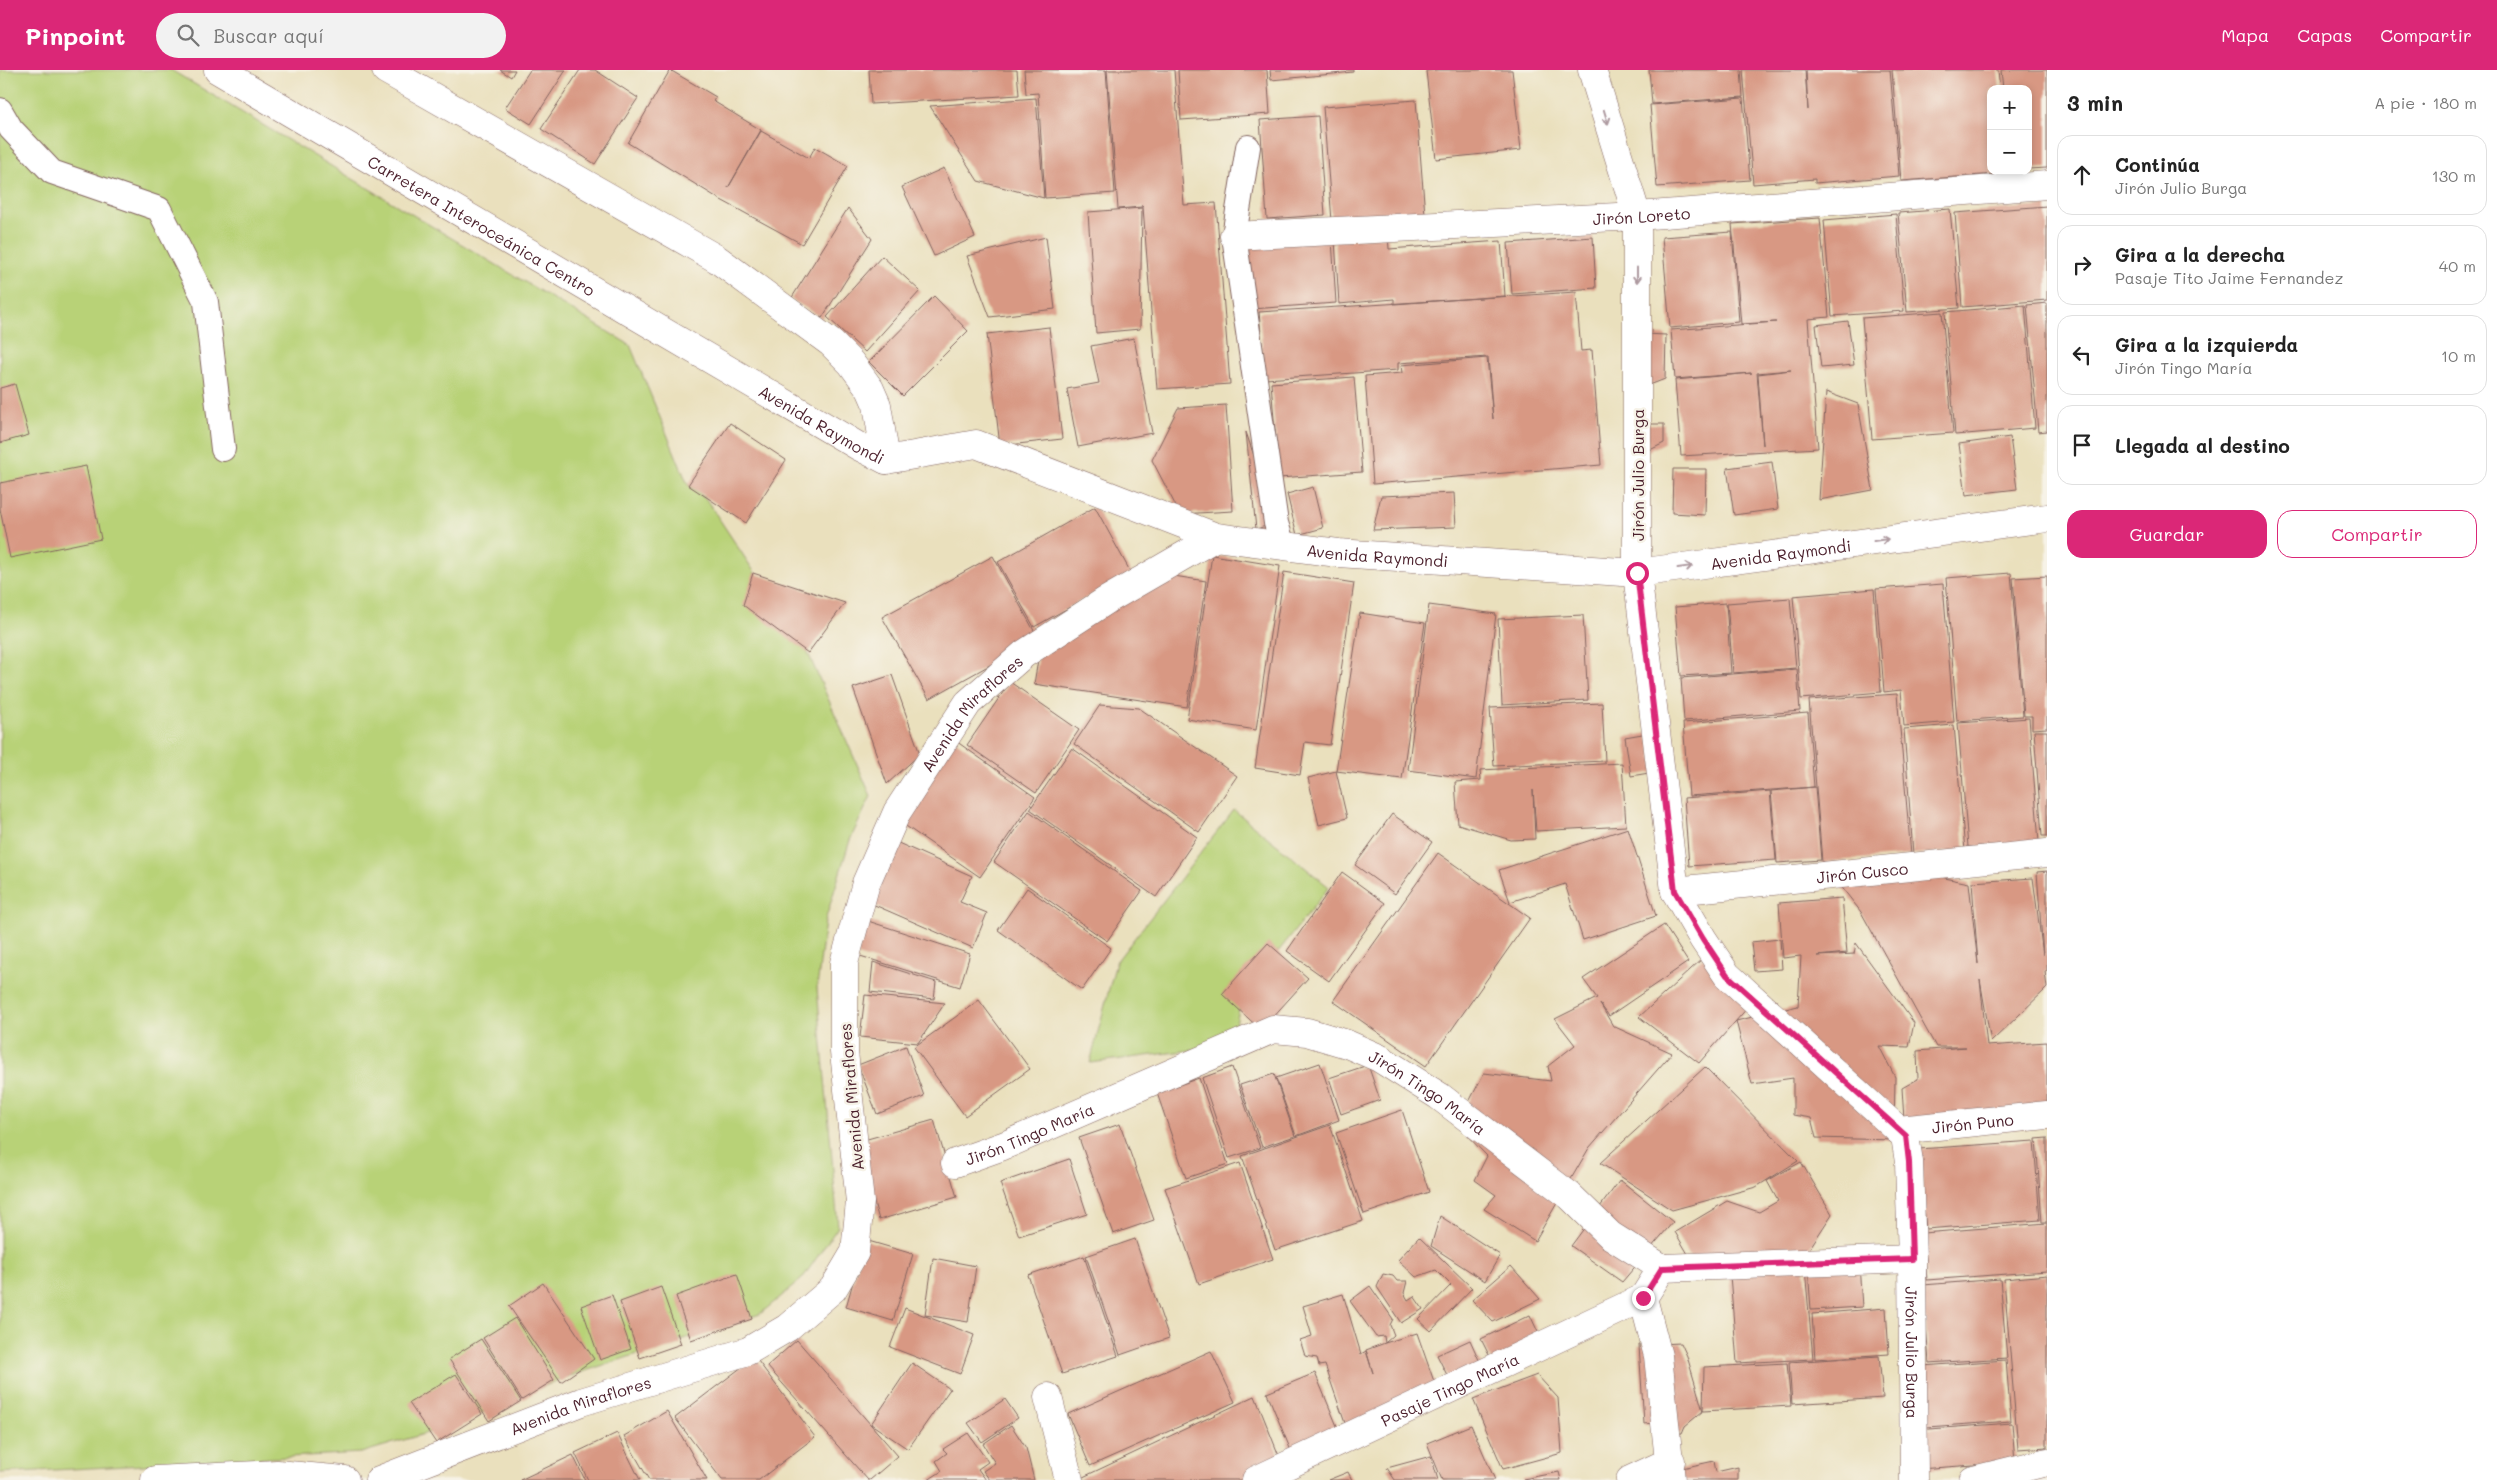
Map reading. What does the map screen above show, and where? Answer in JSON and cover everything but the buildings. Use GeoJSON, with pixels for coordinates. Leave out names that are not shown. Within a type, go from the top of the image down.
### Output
{"type":"FeatureCollection","features":[{"type":"Feature","properties":{"kind":"main road","name":"Carretera Interoceánica Centro"},"geometry":{"type":"LineString","coordinates":[[218,70],[745,380]]}},
{"type":"Feature","properties":{"kind":"main road"},"geometry":{"type":"LineString","coordinates":[[386,70],[717,259],[831,343],[851,363],[870,389],[877,405],[886,460]]}},
{"type":"Feature","properties":{"kind":"main road","name":"Jirón Julio Burga"},"geometry":{"type":"LineString","coordinates":[[1592,70],[1637,216],[1637,573],[1675,891],[1727,975],[1906,1136],[1909,1162],[1912,1259],[1914,1480]]}},
{"type":"Feature","properties":{"kind":"main road","name":"Jirón Loreto"},"geometry":{"type":"LineString","coordinates":[[1234,236],[1637,216],[2047,185]]}},
{"type":"Feature","properties":{"kind":"main road","name":"Avenida Raymondi"},"geometry":{"type":"LineString","coordinates":[[745,380],[858,446],[886,460],[976,444],[1216,537],[1338,553],[1637,573],[2047,518]]}},
{"type":"Feature","properties":{"kind":"main road","name":"Avenida Miraflores"},"geometry":{"type":"LineString","coordinates":[[379,1480],[581,1402],[748,1351],[787,1328],[832,1289],[854,1252],[860,1202],[844,1052],[844,963],[866,883],[898,812],[968,703],[1010,666],[1024,654],[1107,600],[1216,537]]}},
{"type":"Feature","properties":{"kind":"main road","name":"Jirón Cusco"},"geometry":{"type":"LineString","coordinates":[[1675,891],[2047,853]]}},
{"type":"Feature","properties":{"kind":"main road","name":"Jirón Tingo María"},"geometry":{"type":"LineString","coordinates":[[955,1163],[1003,1146],[1273,1029],[1307,1032],[1347,1044],[1379,1058],[1439,1096],[1570,1196],[1610,1235],[1662,1268]]}},
{"type":"Feature","properties":{"kind":"main road","name":"Jirón Puno"},"geometry":{"type":"LineString","coordinates":[[1898,1130],[2047,1115]]}},
{"type":"Feature","properties":{"kind":"main road"},"geometry":{"type":"LineString","coordinates":[[1630,1480],[1671,1471],[1658,1356],[1643,1298],[1662,1268],[1912,1259]]}},
{"type":"Feature","properties":{"kind":"main road","name":"Pasaje Tingo María"},"geometry":{"type":"LineString","coordinates":[[1256,1480],[1643,1298]]}},
{"type":"Feature","properties":{"kind":"main road"},"geometry":{"type":"LineString","coordinates":[[1048,1397],[1069,1480]]}},
{"type":"Feature","properties":{"kind":"main road"},"geometry":{"type":"LineString","coordinates":[[1973,1480],[2047,1462]]}},
{"type":"Feature","properties":{"kind":"main road"},"geometry":{"type":"LineString","coordinates":[[156,1480],[277,1474],[344,1480]]}},
{"type":"Feature","properties":{"kind":"lane"},"geometry":{"type":"LineString","coordinates":[[0,110],[11,129],[52,172],[159,209],[206,302],[223,448]]}},
{"type":"Feature","properties":{"kind":"lane"},"geometry":{"type":"LineString","coordinates":[[1248,147],[1234,236],[1276,523],[1283,546]]}},
{"type":"Feature","properties":{"kind":"green space"},"geometry":{"type":"Polygon","coordinates":[[[0,70],[171,70],[630,345],[688,485],[706,499],[808,653],[871,796],[850,840],[825,921],[817,988],[838,1227],[802,1279],[760,1314],[561,1379],[457,1424],[361,1453],[0,1473],[0,70]]]}},
{"type":"Feature","properties":{"kind":"green space"},"geometry":{"type":"Polygon","coordinates":[[[1234,810],[1329,887],[1241,999],[1232,1045],[1090,1063],[1116,962],[1234,810]]]}},
{"type":"Feature","properties":{"kind":"route"},"geometry":{"type":"LineString","coordinates":[[1637,573],[1675,891],[1727,975],[1906,1136],[1909,1162],[1912,1259],[1662,1268],[1643,1298]]}}]}
